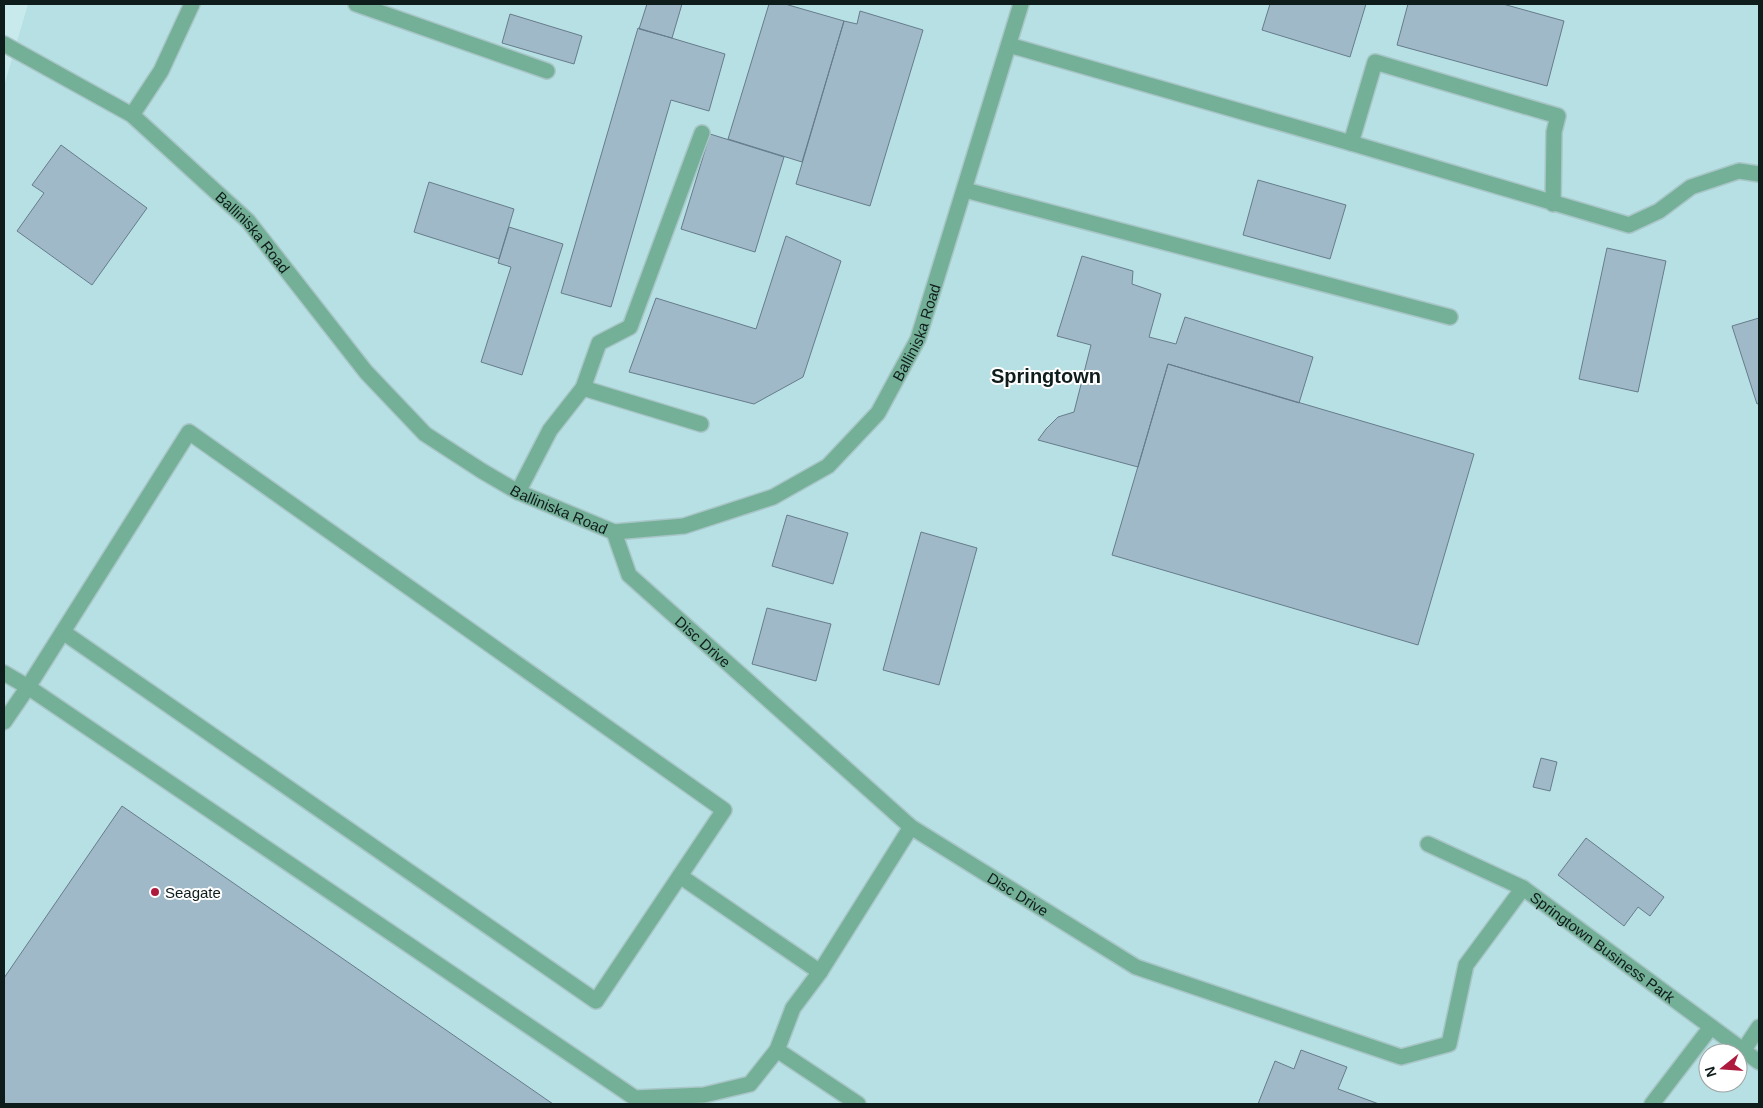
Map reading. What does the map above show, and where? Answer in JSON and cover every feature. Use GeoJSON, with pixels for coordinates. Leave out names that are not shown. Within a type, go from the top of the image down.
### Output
{"type":"FeatureCollection","features":[{"type":"Feature","properties":{"kind":"street"},"geometry":{"type":"LineString","coordinates":[[132,115],[162,71],[192,4]]}},
{"type":"Feature","properties":{"kind":"street"},"geometry":{"type":"LineString","coordinates":[[356,4],[547,71]]}},
{"type":"Feature","properties":{"kind":"street","name":"Balliniska Road"},"geometry":{"type":"LineString","coordinates":[[4,44],[132,115],[248,221],[366,372],[425,434],[518,492],[614,532],[684,526],[773,497],[828,466],[878,413],[918,340],[1021,4]]}},
{"type":"Feature","properties":{"kind":"street"},"geometry":{"type":"LineString","coordinates":[[1009,45],[1629,225],[1659,211],[1691,188],[1739,171],[1759,174]]}},
{"type":"Feature","properties":{"kind":"street"},"geometry":{"type":"LineString","coordinates":[[1351,143],[1375,62],[1549,113],[1558,116],[1554,132],[1553,204]]}},
{"type":"Feature","properties":{"kind":"street"},"geometry":{"type":"LineString","coordinates":[[518,492],[550,430],[583,388],[599,343],[630,327],[702,133]]}},
{"type":"Feature","properties":{"kind":"street"},"geometry":{"type":"LineString","coordinates":[[965,190],[1450,317]]}},
{"type":"Feature","properties":{"kind":"street"},"geometry":{"type":"LineString","coordinates":[[583,388],[701,424]]}},
{"type":"Feature","properties":{"kind":"street"},"geometry":{"type":"LineString","coordinates":[[4,722],[189,432],[724,810],[596,1001],[63,632]]}},
{"type":"Feature","properties":{"kind":"street","name":"Disc Drive"},"geometry":{"type":"LineString","coordinates":[[614,532],[629,575],[911,828],[1136,967],[1401,1057],[1449,1044],[1466,965]]}},
{"type":"Feature","properties":{"kind":"street"},"geometry":{"type":"LineString","coordinates":[[4,673],[28,687],[635,1098],[704,1095],[750,1084],[777,1050],[793,1008],[820,972],[911,828]]}},
{"type":"Feature","properties":{"kind":"street"},"geometry":{"type":"LineString","coordinates":[[1428,844],[1523,888]]}},
{"type":"Feature","properties":{"kind":"street"},"geometry":{"type":"LineString","coordinates":[[680,876],[820,972]]}},
{"type":"Feature","properties":{"kind":"street","name":"Springtown Business Park"},"geometry":{"type":"LineString","coordinates":[[1466,965],[1523,888],[1732,1043]]}},
{"type":"Feature","properties":{"kind":"street"},"geometry":{"type":"LineString","coordinates":[[1652,1104],[1711,1027]]}},
{"type":"Feature","properties":{"kind":"street"},"geometry":{"type":"LineString","coordinates":[[1748,1044],[1759,1027]]}},
{"type":"Feature","properties":{"kind":"street"},"geometry":{"type":"LineString","coordinates":[[777,1050],[858,1104]]}},
{"type":"Feature","properties":{"kind":"street","name":"Springtown Business Park"},"geometry":{"type":"LineString","coordinates":[[1748,1054],[1759,1062]]}},
{"type":"Feature","properties":{"kind":"shaded area"},"geometry":{"type":"Polygon","coordinates":[[[28,4],[1759,4],[1759,1104],[4,1104],[4,86],[28,4]]]}},
{"type":"Feature","properties":{"kind":"building"},"geometry":{"type":"Polygon","coordinates":[[[647,4],[682,4],[672,38],[639,29],[647,4]]]}},
{"type":"Feature","properties":{"kind":"building"},"geometry":{"type":"Polygon","coordinates":[[[769,4],[785,4],[844,21],[802,162],[728,139],[769,4]]]}},
{"type":"Feature","properties":{"kind":"building"},"geometry":{"type":"Polygon","coordinates":[[[1270,4],[1366,4],[1350,57],[1262,30],[1270,4]]]}},
{"type":"Feature","properties":{"kind":"building"},"geometry":{"type":"Polygon","coordinates":[[[1408,4],[1503,4],[1564,21],[1547,86],[1397,45],[1408,4]]]}},
{"type":"Feature","properties":{"kind":"building"},"geometry":{"type":"Polygon","coordinates":[[[860,11],[923,30],[870,206],[796,184],[844,21],[857,24],[860,11]]]}},
{"type":"Feature","properties":{"kind":"building"},"geometry":{"type":"Polygon","coordinates":[[[510,14],[582,36],[574,64],[502,43],[510,14]]]}},
{"type":"Feature","properties":{"kind":"building"},"geometry":{"type":"Polygon","coordinates":[[[638,28],[725,54],[709,111],[671,100],[611,307],[561,293],[638,28]]]}},
{"type":"Feature","properties":{"kind":"building"},"geometry":{"type":"Polygon","coordinates":[[[710,134],[784,157],[755,252],[681,229],[710,134]]]}},
{"type":"Feature","properties":{"kind":"building"},"geometry":{"type":"Polygon","coordinates":[[[61,145],[147,208],[92,285],[17,231],[44,193],[32,185],[61,145]]]}},
{"type":"Feature","properties":{"kind":"building"},"geometry":{"type":"Polygon","coordinates":[[[1258,180],[1346,205],[1330,259],[1243,235],[1258,180]]]}},
{"type":"Feature","properties":{"kind":"building"},"geometry":{"type":"Polygon","coordinates":[[[429,182],[514,209],[499,259],[414,232],[429,182]]]}},
{"type":"Feature","properties":{"kind":"building"},"geometry":{"type":"Polygon","coordinates":[[[509,227],[563,244],[522,375],[481,362],[511,267],[498,263],[509,227]]]}},
{"type":"Feature","properties":{"kind":"building"},"geometry":{"type":"Polygon","coordinates":[[[786,236],[841,261],[803,377],[754,404],[629,372],[656,298],[756,329],[786,236]]]}},
{"type":"Feature","properties":{"kind":"building"},"geometry":{"type":"Polygon","coordinates":[[[1607,248],[1666,261],[1638,392],[1579,379],[1607,248]]]}},
{"type":"Feature","properties":{"kind":"building"},"geometry":{"type":"Polygon","coordinates":[[[1082,256],[1133,271],[1132,284],[1161,294],[1149,337],[1176,344],[1185,317],[1313,357],[1299,403],[1168,364],[1138,467],[1038,440],[1058,417],[1074,412],[1091,345],[1057,336],[1082,256]]]}},
{"type":"Feature","properties":{"kind":"building"},"geometry":{"type":"Polygon","coordinates":[[[1759,318],[1759,403],[1757,404],[1732,326],[1759,318]]]}},
{"type":"Feature","properties":{"kind":"building"},"geometry":{"type":"Polygon","coordinates":[[[1168,364],[1474,454],[1418,645],[1112,555],[1168,364]]]}},
{"type":"Feature","properties":{"kind":"building"},"geometry":{"type":"Polygon","coordinates":[[[787,515],[848,533],[833,584],[772,566],[787,515]]]}},
{"type":"Feature","properties":{"kind":"building"},"geometry":{"type":"Polygon","coordinates":[[[921,532],[977,548],[939,685],[883,670],[921,532]]]}},
{"type":"Feature","properties":{"kind":"building"},"geometry":{"type":"Polygon","coordinates":[[[767,608],[831,624],[816,681],[752,664],[767,608]]]}},
{"type":"Feature","properties":{"kind":"building"},"geometry":{"type":"Polygon","coordinates":[[[1541,758],[1557,762],[1550,791],[1533,787],[1541,758]]]}},
{"type":"Feature","properties":{"kind":"building","name":"Seagate"},"geometry":{"type":"Polygon","coordinates":[[[122,806],[553,1104],[4,1104],[4,978],[122,806]]]}},
{"type":"Feature","properties":{"kind":"building"},"geometry":{"type":"Polygon","coordinates":[[[1586,838],[1664,897],[1650,916],[1638,907],[1624,926],[1558,875],[1586,838]]]}},
{"type":"Feature","properties":{"kind":"building"},"geometry":{"type":"Polygon","coordinates":[[[1301,1050],[1347,1067],[1338,1089],[1379,1104],[1258,1104],[1275,1061],[1294,1069],[1301,1050]]]}},
{"type":"Feature","properties":{"kind":"place","name":"Seagate"},"geometry":{"type":"Point","coordinates":[155,892]}},
{"type":"Feature","properties":{"kind":"district","name":"Springtown"},"geometry":{"type":"Point","coordinates":[1046,376]}}]}
